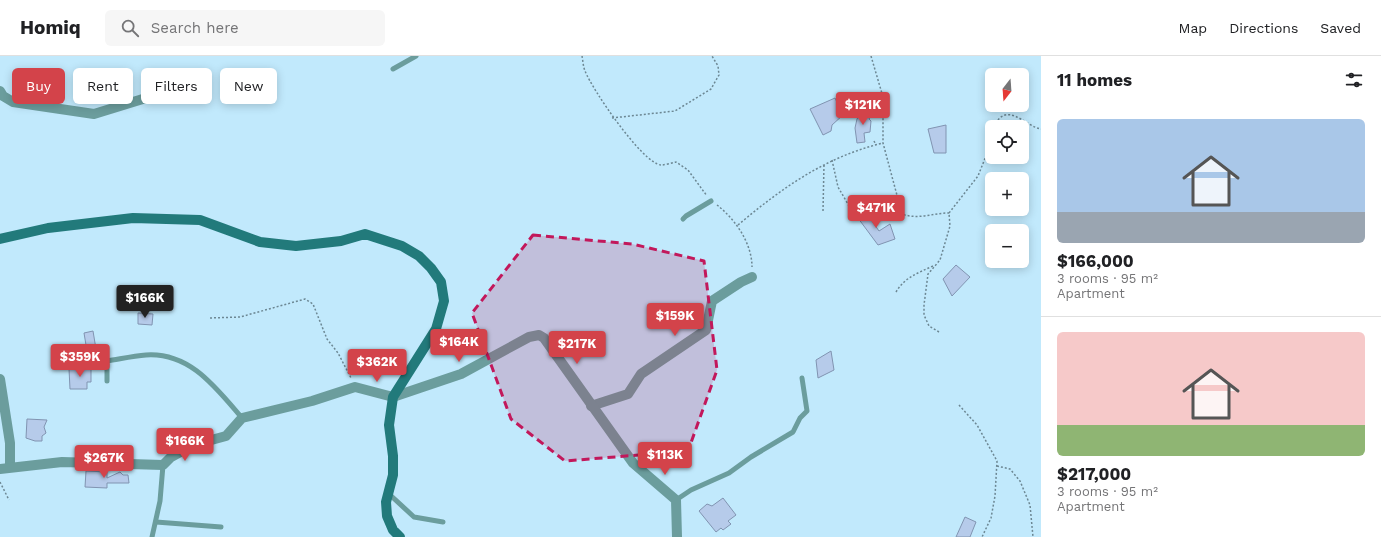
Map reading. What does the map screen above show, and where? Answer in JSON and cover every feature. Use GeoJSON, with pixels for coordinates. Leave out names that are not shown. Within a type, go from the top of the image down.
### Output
{"type":"FeatureCollection","features":[{"type":"Feature","properties":{"kind":"street"},"geometry":{"type":"LineString","coordinates":[[0,91],[3,96],[13,102],[94,114],[141,100]]}},
{"type":"Feature","properties":{"kind":"street"},"geometry":{"type":"LineString","coordinates":[[0,239],[48,228],[140,218],[200,220],[260,242],[296,246],[341,241],[365,234],[402,246],[419,256],[431,268],[441,282],[444,301],[436,329],[393,397],[389,425],[393,456],[393,475],[386,502],[387,516],[393,530],[400,537]]}},
{"type":"Feature","properties":{"kind":"street"},"geometry":{"type":"LineString","coordinates":[[592,406],[628,394],[641,374],[706,330],[712,301],[741,282],[752,277]]}},
{"type":"Feature","properties":{"kind":"street"},"geometry":{"type":"LineString","coordinates":[[0,379],[10,443],[5,468],[62,462],[163,465],[171,457],[193,445],[226,436],[242,418],[312,401],[355,387],[393,397],[461,374],[529,337],[539,335],[544,338],[633,463],[676,500],[677,537]]}},
{"type":"Feature","properties":{"kind":"lane"},"geometry":{"type":"LineString","coordinates":[[393,69],[416,56]]}},
{"type":"Feature","properties":{"kind":"lane"},"geometry":{"type":"LineString","coordinates":[[683,219],[711,201]]}},
{"type":"Feature","properties":{"kind":"lane"},"geometry":{"type":"LineString","coordinates":[[107,381],[107,362],[146,355],[166,356],[196,369],[210,381],[242,418]]}},
{"type":"Feature","properties":{"kind":"lane"},"geometry":{"type":"LineString","coordinates":[[676,500],[691,490],[729,473],[751,457],[794,432],[800,418],[808,411],[802,378]]}},
{"type":"Feature","properties":{"kind":"lane"},"geometry":{"type":"LineString","coordinates":[[152,537],[156,522],[163,465]]}},
{"type":"Feature","properties":{"kind":"lane"},"geometry":{"type":"LineString","coordinates":[[388,493],[414,517],[443,522]]}},
{"type":"Feature","properties":{"kind":"lane"},"geometry":{"type":"LineString","coordinates":[[156,522],[221,526]]}},
{"type":"Feature","properties":{"kind":"path"},"geometry":{"type":"LineString","coordinates":[[582,56],[585,71],[612,118],[647,157],[660,165],[676,162],[688,170],[711,201],[732,217],[738,225],[752,260],[752,277]]}},
{"type":"Feature","properties":{"kind":"path"},"geometry":{"type":"LineString","coordinates":[[612,118],[675,111],[711,89],[719,75],[718,66],[712,56]]}},
{"type":"Feature","properties":{"kind":"path"},"geometry":{"type":"LineString","coordinates":[[871,56],[883,98],[884,143],[902,214],[914,218],[935,213],[949,212]]}},
{"type":"Feature","properties":{"kind":"path"},"geometry":{"type":"LineString","coordinates":[[1000,120],[1002,117],[1010,114],[1025,120]]}},
{"type":"Feature","properties":{"kind":"path"},"geometry":{"type":"LineString","coordinates":[[1029,123],[1041,129]]}},
{"type":"Feature","properties":{"kind":"path"},"geometry":{"type":"LineString","coordinates":[[874,141],[876,145]]}},
{"type":"Feature","properties":{"kind":"path"},"geometry":{"type":"LineString","coordinates":[[738,225],[773,196],[824,164],[884,143]]}},
{"type":"Feature","properties":{"kind":"path"},"geometry":{"type":"LineString","coordinates":[[896,292],[901,284],[912,274],[933,266],[940,260],[950,226],[949,212],[978,176],[985,158]]}},
{"type":"Feature","properties":{"kind":"path"},"geometry":{"type":"LineString","coordinates":[[832,160],[838,187],[856,218]]}},
{"type":"Feature","properties":{"kind":"path"},"geometry":{"type":"LineString","coordinates":[[823,211],[824,164]]}},
{"type":"Feature","properties":{"kind":"path"},"geometry":{"type":"LineString","coordinates":[[933,266],[927,280],[924,315],[929,326],[939,332]]}},
{"type":"Feature","properties":{"kind":"path"},"geometry":{"type":"LineString","coordinates":[[210,318],[240,317],[305,299],[313,304],[327,339],[338,353],[355,387]]}},
{"type":"Feature","properties":{"kind":"path"},"geometry":{"type":"LineString","coordinates":[[959,405],[977,425],[997,461],[995,496],[991,518],[982,537]]}},
{"type":"Feature","properties":{"kind":"path"},"geometry":{"type":"LineString","coordinates":[[997,466],[1010,469],[1020,481],[1030,505],[1033,537]]}},
{"type":"Feature","properties":{"kind":"path"},"geometry":{"type":"LineString","coordinates":[[0,482],[9,500]]}},
{"type":"Feature","properties":{"kind":"highlighted area"},"geometry":{"type":"Polygon","coordinates":[[[533,235],[632,244],[704,261],[717,370],[688,451],[565,461],[511,419],[472,313],[533,235]]]}},
{"type":"Feature","properties":{"kind":"building"},"geometry":{"type":"Polygon","coordinates":[[[835,98],[843,115],[832,125],[831,131],[823,135],[810,109],[835,98]]]}},
{"type":"Feature","properties":{"kind":"building"},"geometry":{"type":"Polygon","coordinates":[[[864,109],[872,114],[869,119],[871,121],[870,132],[864,133],[865,142],[857,143],[855,128],[857,119],[864,109]]]}},
{"type":"Feature","properties":{"kind":"building"},"geometry":{"type":"Polygon","coordinates":[[[946,125],[946,153],[934,153],[928,129],[946,125]]]}},
{"type":"Feature","properties":{"kind":"building"},"geometry":{"type":"Polygon","coordinates":[[[863,208],[879,231],[890,224],[895,239],[878,245],[855,214],[863,208]]]}},
{"type":"Feature","properties":{"kind":"building"},"geometry":{"type":"Polygon","coordinates":[[[956,265],[970,277],[952,296],[943,279],[956,265]]]}},
{"type":"Feature","properties":{"kind":"building"},"geometry":{"type":"Polygon","coordinates":[[[138,313],[153,314],[152,325],[138,324],[138,313]]]}},
{"type":"Feature","properties":{"kind":"building"},"geometry":{"type":"Polygon","coordinates":[[[93,331],[96,349],[87,351],[84,333],[93,331]]]}},
{"type":"Feature","properties":{"kind":"building"},"geometry":{"type":"Polygon","coordinates":[[[831,351],[834,370],[818,378],[816,360],[831,351]]]}},
{"type":"Feature","properties":{"kind":"building"},"geometry":{"type":"Polygon","coordinates":[[[91,368],[91,382],[87,382],[87,389],[70,389],[69,369],[91,368]]]}},
{"type":"Feature","properties":{"kind":"building"},"geometry":{"type":"Polygon","coordinates":[[[27,419],[47,420],[44,427],[46,433],[42,436],[42,441],[35,441],[26,438],[27,419]]]}},
{"type":"Feature","properties":{"kind":"building"},"geometry":{"type":"Polygon","coordinates":[[[86,471],[107,472],[107,478],[120,472],[123,475],[128,475],[129,483],[107,483],[107,488],[85,487],[86,471]]]}},
{"type":"Feature","properties":{"kind":"building"},"geometry":{"type":"Polygon","coordinates":[[[723,498],[736,515],[728,521],[731,524],[723,530],[721,528],[716,532],[699,511],[707,504],[712,506],[723,498]]]}},
{"type":"Feature","properties":{"kind":"building"},"geometry":{"type":"Polygon","coordinates":[[[965,517],[976,522],[970,537],[956,537],[965,517]]]}}]}
